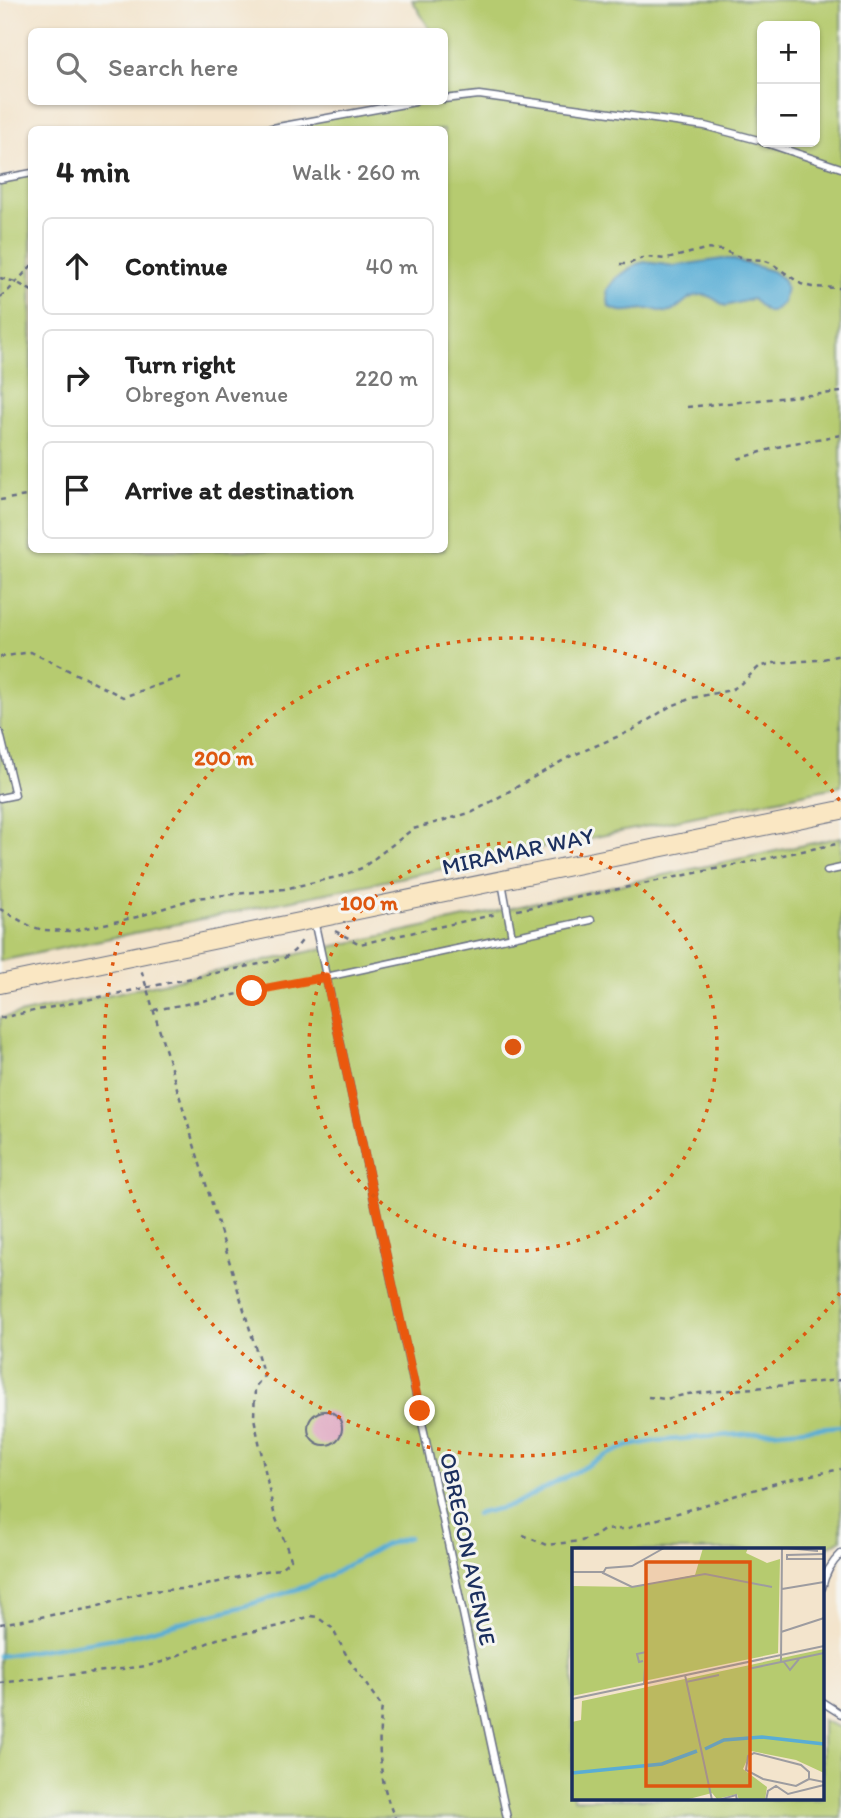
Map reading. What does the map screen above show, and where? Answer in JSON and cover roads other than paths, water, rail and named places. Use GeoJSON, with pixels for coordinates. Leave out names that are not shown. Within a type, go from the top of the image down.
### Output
{"type":"FeatureCollection","features":[{"type":"Feature","properties":{"kind":"street","name":"MIRAMAR WAY"},"geometry":{"type":"LineString","coordinates":[[0,984],[137,955],[315,925],[502,880],[841,810]]}},
{"type":"Feature","properties":{"kind":"lane"},"geometry":{"type":"LineString","coordinates":[[448,99],[479,95],[705,126],[757,140]]}},
{"type":"Feature","properties":{"kind":"lane"},"geometry":{"type":"LineString","coordinates":[[284,126],[399,105]]}},
{"type":"Feature","properties":{"kind":"lane"},"geometry":{"type":"LineString","coordinates":[[778,147],[841,168]]}},
{"type":"Feature","properties":{"kind":"lane"},"geometry":{"type":"LineString","coordinates":[[0,179],[28,174]]}},
{"type":"Feature","properties":{"kind":"lane"},"geometry":{"type":"LineString","coordinates":[[0,733],[15,795],[0,798]]}},
{"type":"Feature","properties":{"kind":"lane"},"geometry":{"type":"LineString","coordinates":[[827,871],[841,868]]}},
{"type":"Feature","properties":{"kind":"lane"},"geometry":{"type":"LineString","coordinates":[[502,880],[512,937]]}},
{"type":"Feature","properties":{"kind":"lane"},"geometry":{"type":"LineString","coordinates":[[326,977],[591,920]]}},
{"type":"Feature","properties":{"kind":"lane","name":"OBREGON AVENUE"},"geometry":{"type":"LineString","coordinates":[[315,925],[507,1818]]}},
{"type":"Feature","properties":{"kind":"lane"},"geometry":{"type":"LineString","coordinates":[[824,1576],[841,1554]]}},
{"type":"Feature","properties":{"kind":"lane"},"geometry":{"type":"LineString","coordinates":[[824,1703],[841,1714]]}},
{"type":"Feature","properties":{"kind":"water"},"geometry":{"type":"Polygon","coordinates":[[[723,259],[772,271],[783,279],[786,287],[783,303],[772,312],[767,312],[752,299],[726,306],[712,297],[697,295],[668,312],[652,309],[621,311],[609,307],[607,290],[616,278],[637,264],[645,262],[674,266],[723,259]]]}},
{"type":"Feature","properties":{"kind":"waterway"},"geometry":{"type":"LineString","coordinates":[[476,1514],[514,1505],[629,1446],[656,1441],[841,1426]]}},
{"type":"Feature","properties":{"kind":"waterway"},"geometry":{"type":"LineString","coordinates":[[0,1656],[128,1636],[245,1606],[307,1586],[384,1545],[409,1537]]}}]}
